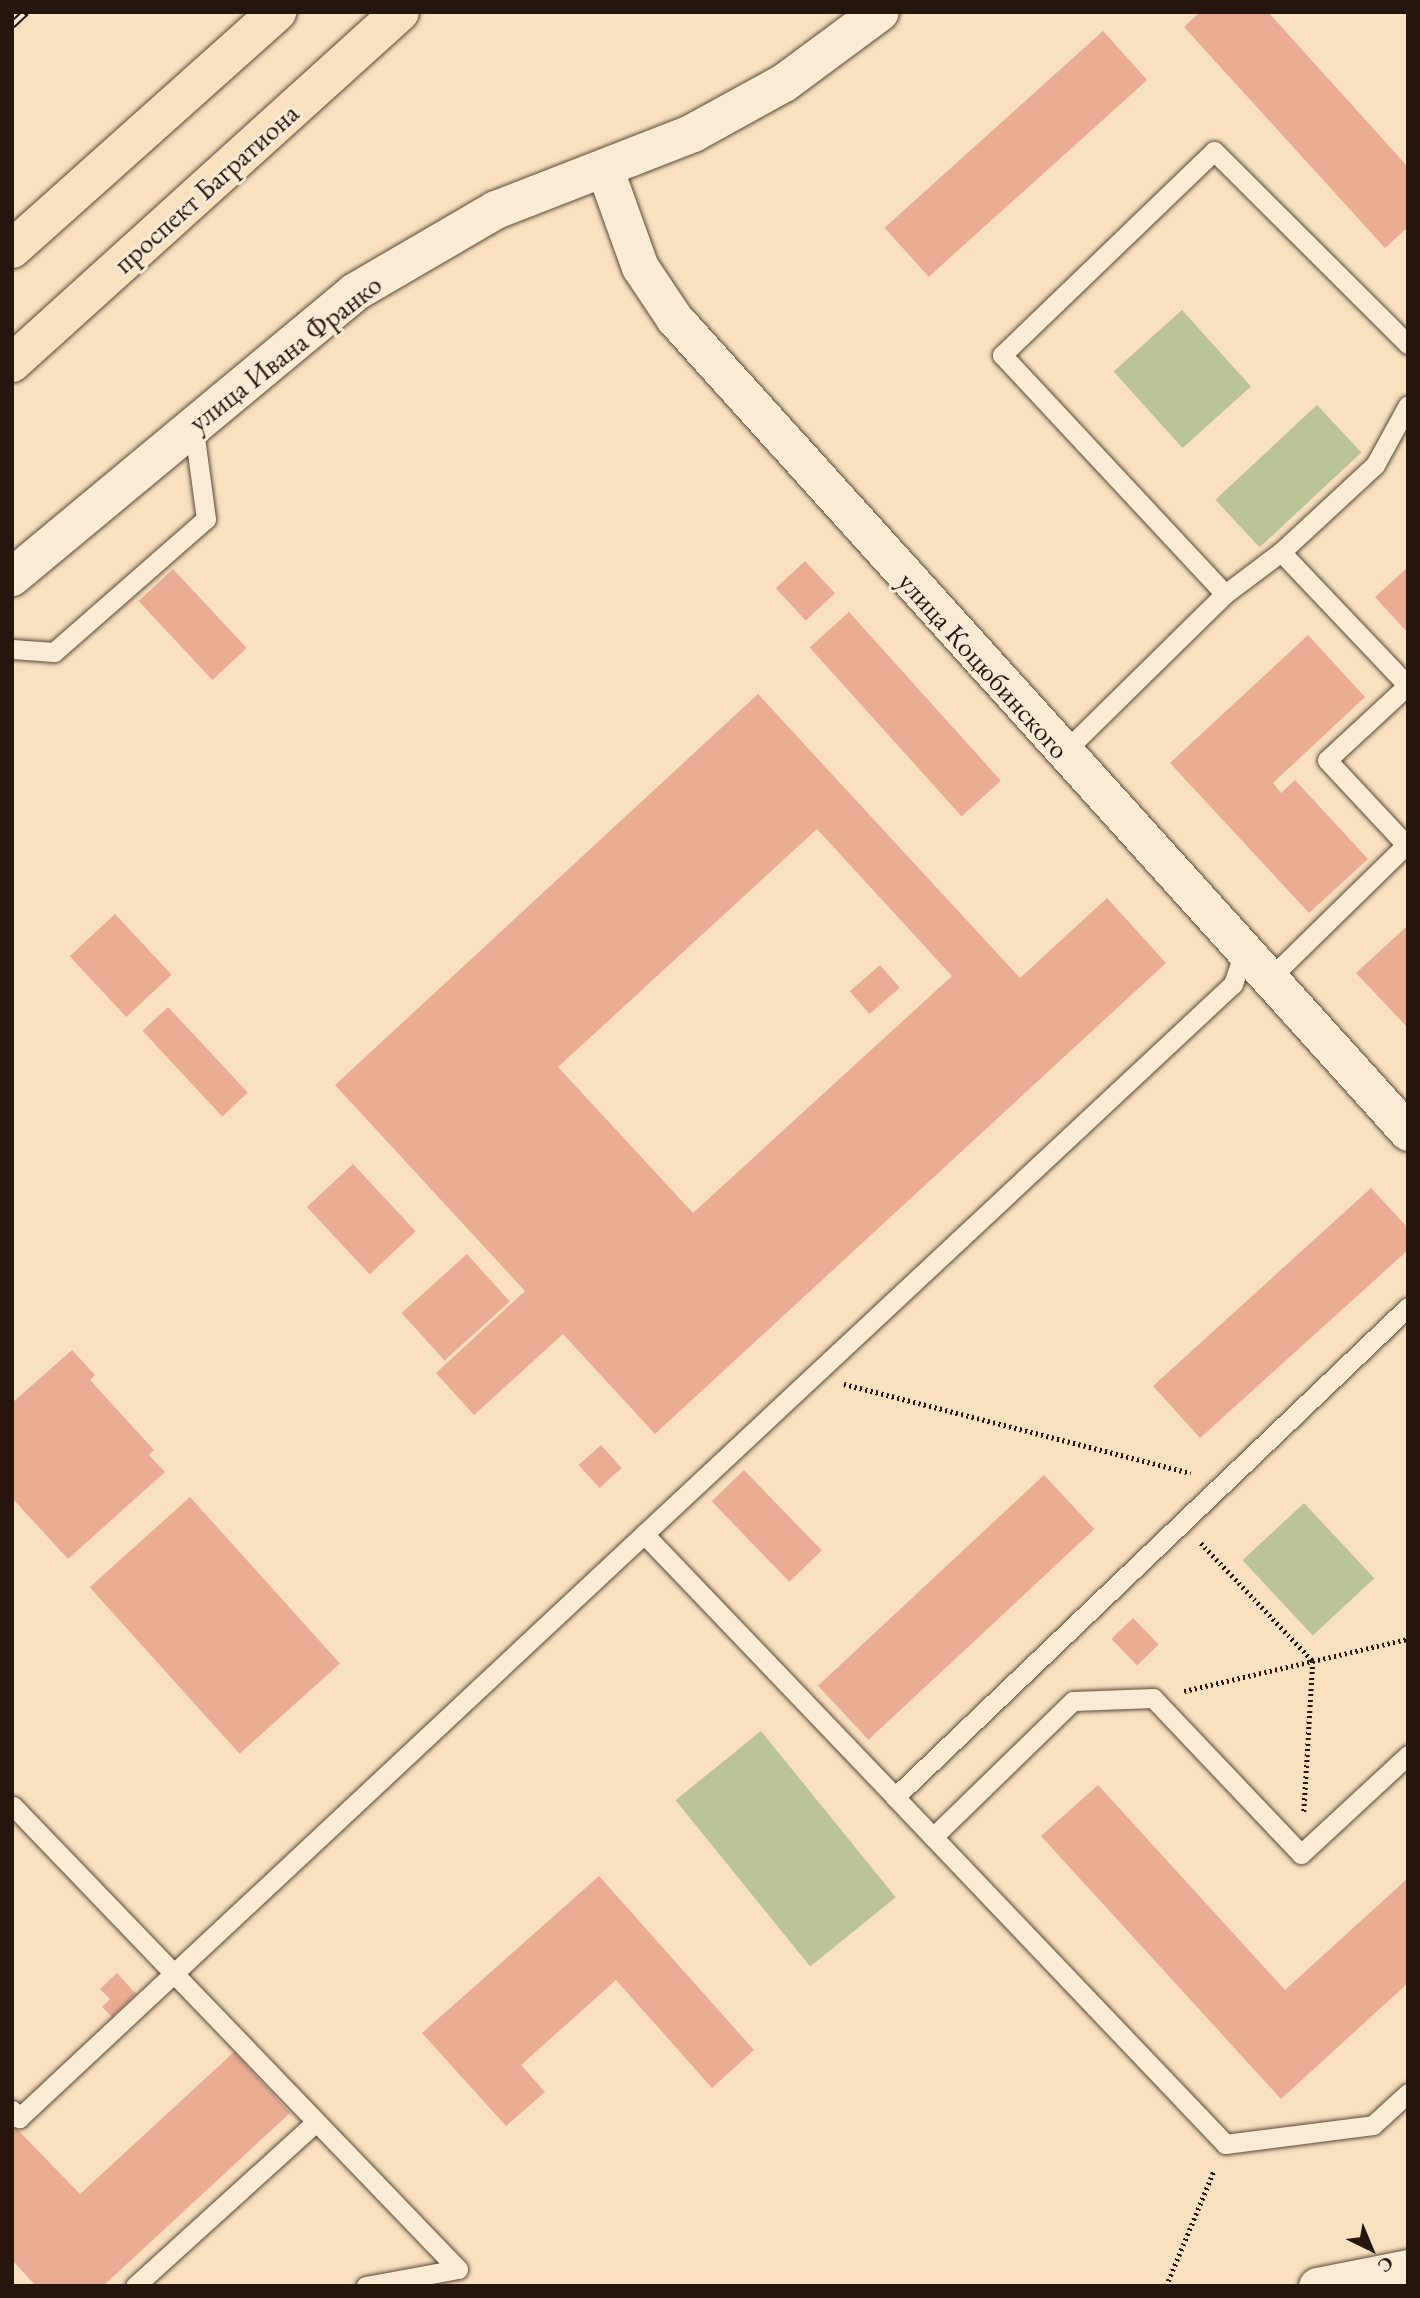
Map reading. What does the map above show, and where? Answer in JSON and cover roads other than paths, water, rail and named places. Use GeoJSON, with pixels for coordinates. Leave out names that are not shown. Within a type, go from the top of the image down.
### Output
{"type":"FeatureCollection","features":[{"type":"Feature","properties":{"kind":"main road"},"geometry":{"type":"LineString","coordinates":[[12,249],[277,12]]}},
{"type":"Feature","properties":{"kind":"main road","name":"проспект Багратиона"},"geometry":{"type":"LineString","coordinates":[[12,363],[400,12]]}},
{"type":"Feature","properties":{"kind":"street","name":"улица Ивана Франко"},"geometry":{"type":"LineString","coordinates":[[12,577],[193,423],[355,292],[496,210],[605,170],[693,133],[784,83],[880,12]]}},
{"type":"Feature","properties":{"kind":"street","name":"улица Коцюбинского"},"geometry":{"type":"LineString","coordinates":[[605,170],[640,267],[674,318],[1063,753],[1408,1132]]}},
{"type":"Feature","properties":{"kind":"street"},"geometry":{"type":"LineString","coordinates":[[1317,2286],[1408,2268]]}},
{"type":"Feature","properties":{"kind":"lane"},"geometry":{"type":"LineString","coordinates":[[1225,594],[1002,355],[1214,150],[1408,344]]}},
{"type":"Feature","properties":{"kind":"lane"},"geometry":{"type":"LineString","coordinates":[[1063,753],[1225,594],[1282,552],[1375,465],[1408,405]]}},
{"type":"Feature","properties":{"kind":"lane"},"geometry":{"type":"LineString","coordinates":[[12,649],[54,652],[206,519],[193,423]]}},
{"type":"Feature","properties":{"kind":"lane"},"geometry":{"type":"LineString","coordinates":[[1269,979],[1407,846],[1327,760],[1407,685],[1282,552]]}},
{"type":"Feature","properties":{"kind":"lane"},"geometry":{"type":"LineString","coordinates":[[12,2110],[19,2118],[1233,984],[1244,952]]}},
{"type":"Feature","properties":{"kind":"lane"},"geometry":{"type":"LineString","coordinates":[[895,1797],[1408,1307]]}},
{"type":"Feature","properties":{"kind":"lane"},"geometry":{"type":"LineString","coordinates":[[644,1534],[1226,2144],[1373,2125],[1408,2093]]}},
{"type":"Feature","properties":{"kind":"lane"},"geometry":{"type":"LineString","coordinates":[[933,1837],[1073,1701],[1153,1698],[1301,1854],[1408,1755]]}},
{"type":"Feature","properties":{"kind":"lane"},"geometry":{"type":"LineString","coordinates":[[13,1806],[458,2269],[366,2286]]}},
{"type":"Feature","properties":{"kind":"lane"},"geometry":{"type":"LineString","coordinates":[[135,2286],[316,2122]]}},
{"type":"Feature","properties":{"kind":"railway"},"geometry":{"type":"LineString","coordinates":[[12,25],[26,12]]}}]}
